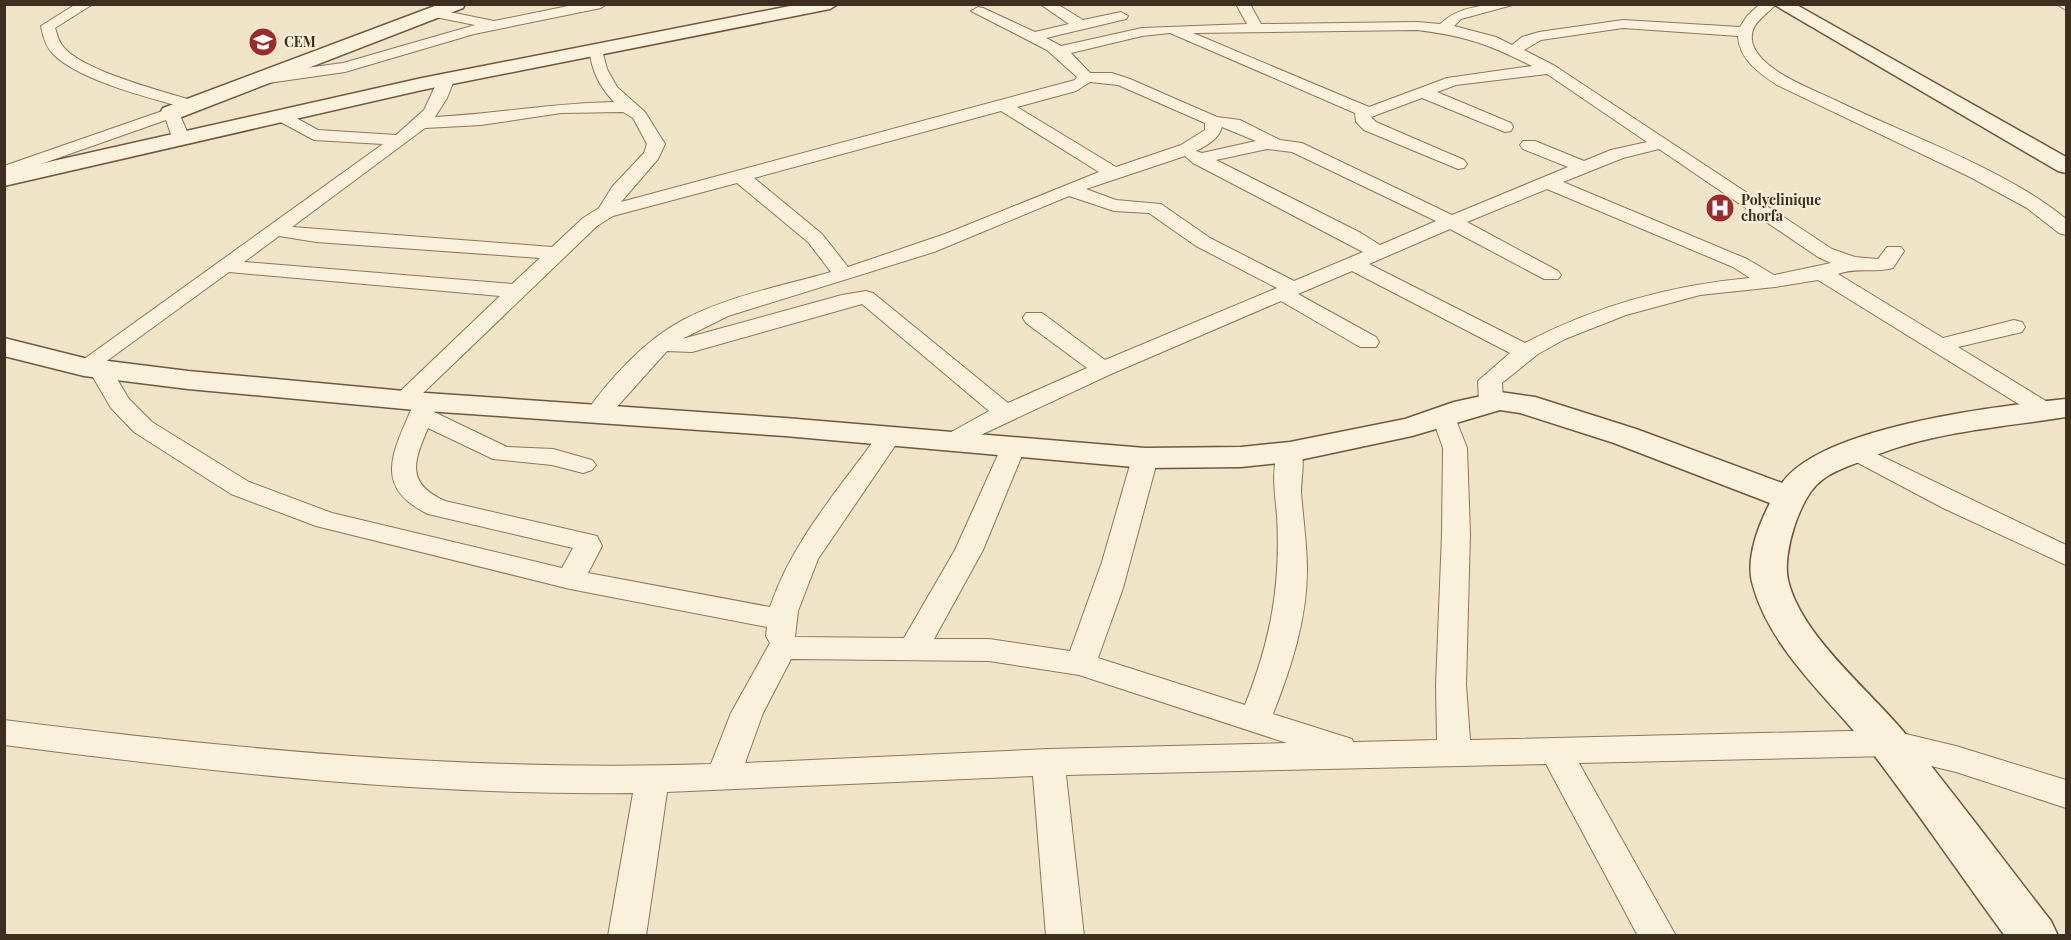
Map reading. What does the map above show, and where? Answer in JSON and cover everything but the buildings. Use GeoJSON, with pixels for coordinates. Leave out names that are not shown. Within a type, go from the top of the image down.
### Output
{"type":"FeatureCollection","features":[{"type":"Feature","properties":{"kind":"street"},"geometry":{"type":"LineString","coordinates":[[87,4],[48,26],[51,40],[62,54],[103,75],[192,105]]}},
{"type":"Feature","properties":{"kind":"street"},"geometry":{"type":"LineString","coordinates":[[4,172],[171,113],[457,4]]}},
{"type":"Feature","properties":{"kind":"street"},"geometry":{"type":"LineString","coordinates":[[261,79],[345,67],[497,24],[602,4]]}},
{"type":"Feature","properties":{"kind":"street"},"geometry":{"type":"LineString","coordinates":[[4,179],[447,78],[801,7],[830,4]]}},
{"type":"Feature","properties":{"kind":"street"},"geometry":{"type":"LineString","coordinates":[[1046,4],[1081,25]]}},
{"type":"Feature","properties":{"kind":"street"},"geometry":{"type":"LineString","coordinates":[[1243,4],[1256,27]]}},
{"type":"Feature","properties":{"kind":"street"},"geometry":{"type":"LineString","coordinates":[[1443,29],[1456,16],[1510,4]]}},
{"type":"Feature","properties":{"kind":"street"},"geometry":{"type":"LineString","coordinates":[[1770,4],[1758,12],[1747,24],[1744,32],[1748,49],[1764,68],[1878,128],[1963,166],[2051,216],[2067,229]]}},
{"type":"Feature","properties":{"kind":"street"},"geometry":{"type":"LineString","coordinates":[[1782,4],[2067,166]]}},
{"type":"Feature","properties":{"kind":"street"},"geometry":{"type":"LineString","coordinates":[[2062,4],[2067,6]]}},
{"type":"Feature","properties":{"kind":"street"},"geometry":{"type":"LineString","coordinates":[[978,11],[1060,51],[1079,67],[1085,77]]}},
{"type":"Feature","properties":{"kind":"street"},"geometry":{"type":"LineString","coordinates":[[435,13],[497,24]]}},
{"type":"Feature","properties":{"kind":"street"},"geometry":{"type":"LineString","coordinates":[[1030,37],[1121,16]]}},
{"type":"Feature","properties":{"kind":"street"},"geometry":{"type":"LineString","coordinates":[[1060,51],[1142,32],[1256,27],[1319,19],[1443,29],[1491,40],[1550,69],[1803,240],[1848,263]]}},
{"type":"Feature","properties":{"kind":"street"},"geometry":{"type":"LineString","coordinates":[[1514,51],[1527,40],[1560,32],[1645,19],[1744,32]]}},
{"type":"Feature","properties":{"kind":"street"},"geometry":{"type":"LineString","coordinates":[[1170,29],[1367,112]]}},
{"type":"Feature","properties":{"kind":"street"},"geometry":{"type":"LineString","coordinates":[[596,49],[599,69],[610,89],[644,122],[656,144],[655,150],[619,191],[606,212]]}},
{"type":"Feature","properties":{"kind":"street"},"geometry":{"type":"LineString","coordinates":[[1458,164],[1370,126],[1361,118],[1367,112],[1453,81],[1501,73],[1550,69]]}},
{"type":"Feature","properties":{"kind":"street"},"geometry":{"type":"LineString","coordinates":[[570,579],[588,546],[587,542],[420,502],[404,483],[403,462],[417,406],[518,291],[590,222],[606,212],[1070,88],[1085,77],[1112,78],[1214,121],[1234,124],[1274,143],[1296,147],[1453,222],[1551,275]]}},
{"type":"Feature","properties":{"kind":"street"},"geometry":{"type":"LineString","coordinates":[[92,368],[224,266],[421,123],[440,100],[447,78]]}},
{"type":"Feature","properties":{"kind":"street"},"geometry":{"type":"LineString","coordinates":[[1422,92],[1505,126]]}},
{"type":"Feature","properties":{"kind":"street"},"geometry":{"type":"LineString","coordinates":[[1003,106],[1045,129],[1113,173]]}},
{"type":"Feature","properties":{"kind":"street"},"geometry":{"type":"LineString","coordinates":[[421,123],[481,120],[561,108],[627,107]]}},
{"type":"Feature","properties":{"kind":"street"},"geometry":{"type":"LineString","coordinates":[[171,113],[182,136],[180,139]]}},
{"type":"Feature","properties":{"kind":"street"},"geometry":{"type":"LineString","coordinates":[[281,116],[314,135],[400,140]]}},
{"type":"Feature","properties":{"kind":"street"},"geometry":{"type":"LineString","coordinates":[[1192,155],[1210,137],[1216,124],[1214,121]]}},
{"type":"Feature","properties":{"kind":"street"},"geometry":{"type":"LineString","coordinates":[[597,414],[664,343],[682,329],[710,315],[963,235],[1113,173],[1192,155],[1274,143]]}},
{"type":"Feature","properties":{"kind":"street"},"geometry":{"type":"LineString","coordinates":[[953,441],[1005,413],[1103,369],[1547,182],[1633,149],[1660,144]]}},
{"type":"Feature","properties":{"kind":"street"},"geometry":{"type":"LineString","coordinates":[[1529,145],[1583,167]]}},
{"type":"Feature","properties":{"kind":"street"},"geometry":{"type":"LineString","coordinates":[[1192,155],[1354,237],[1380,254]]}},
{"type":"Feature","properties":{"kind":"street"},"geometry":{"type":"LineString","coordinates":[[740,176],[815,238],[843,274]]}},
{"type":"Feature","properties":{"kind":"street"},"geometry":{"type":"LineString","coordinates":[[1547,182],[1724,258],[1740,262],[1769,281]]}},
{"type":"Feature","properties":{"kind":"street"},"geometry":{"type":"LineString","coordinates":[[1070,190],[1114,206],[1154,208],[1210,246],[1288,291],[1368,342]]}},
{"type":"Feature","properties":{"kind":"street"},"geometry":{"type":"LineString","coordinates":[[276,230],[316,236],[556,253]]}},
{"type":"Feature","properties":{"kind":"street"},"geometry":{"type":"LineString","coordinates":[[1491,402],[1490,381],[1498,371],[1524,351],[1581,325],[1637,305],[1698,289],[1769,281],[1820,272],[1848,263],[1886,264],[1894,251]]}},
{"type":"Feature","properties":{"kind":"street"},"geometry":{"type":"LineString","coordinates":[[1353,264],[1524,351]]}},
{"type":"Feature","properties":{"kind":"street"},"geometry":{"type":"LineString","coordinates":[[224,266],[518,291]]}},
{"type":"Feature","properties":{"kind":"street"},"geometry":{"type":"LineString","coordinates":[[1820,272],[1941,345],[2056,410]]}},
{"type":"Feature","properties":{"kind":"street"},"geometry":{"type":"LineString","coordinates":[[664,343],[680,346],[692,345],[842,301],[866,297],[1005,413]]}},
{"type":"Feature","properties":{"kind":"street"},"geometry":{"type":"LineString","coordinates":[[1034,318],[1103,369]]}},
{"type":"Feature","properties":{"kind":"street"},"geometry":{"type":"LineString","coordinates":[[1941,345],[2014,327]]}},
{"type":"Feature","properties":{"kind":"street"},"geometry":{"type":"LineString","coordinates":[[4,347],[92,368],[417,406],[597,414],[1145,458],[1230,458],[1290,452],[1382,435],[1491,402],[1524,404],[1625,436],[1789,498]]}},
{"type":"Feature","properties":{"kind":"street"},"geometry":{"type":"LineString","coordinates":[[92,368],[119,403],[143,428],[240,488],[325,520],[781,633],[914,647],[989,650],[1080,664],[1358,754]]}},
{"type":"Feature","properties":{"kind":"street"},"geometry":{"type":"LineString","coordinates":[[417,406],[502,454],[553,457],[583,465]]}},
{"type":"Feature","properties":{"kind":"street"},"geometry":{"type":"LineString","coordinates":[[2034,936],[1889,743],[1802,641],[1774,591],[1769,563],[1772,543],[1789,498],[1808,473],[1880,440],[1920,428],[2056,410]]}},
{"type":"Feature","properties":{"kind":"street"},"geometry":{"type":"LineString","coordinates":[[1444,417],[1455,448],[1456,534],[1451,685],[1454,752]]}},
{"type":"Feature","properties":{"kind":"street"},"geometry":{"type":"LineString","coordinates":[[723,777],[781,633],[794,580],[889,437]]}},
{"type":"Feature","properties":{"kind":"street"},"geometry":{"type":"LineString","coordinates":[[914,647],[943,600],[1000,482],[1012,448]]}},
{"type":"Feature","properties":{"kind":"street"},"geometry":{"type":"LineString","coordinates":[[1854,451],[1952,502],[2067,556]]}},
{"type":"Feature","properties":{"kind":"street"},"geometry":{"type":"LineString","coordinates":[[1256,720],[1285,626],[1293,573],[1287,490],[1290,452]]}},
{"type":"Feature","properties":{"kind":"street"},"geometry":{"type":"LineString","coordinates":[[1080,664],[1103,610],[1126,535],[1145,458]]}},
{"type":"Feature","properties":{"kind":"street"},"geometry":{"type":"LineString","coordinates":[[4,732],[167,754],[364,772],[544,779],[723,777],[1048,762],[1889,743],[1956,759],[2067,794]]}},
{"type":"Feature","properties":{"kind":"street"},"geometry":{"type":"LineString","coordinates":[[1556,752],[1658,936]]}},
{"type":"Feature","properties":{"kind":"street"},"geometry":{"type":"LineString","coordinates":[[1048,762],[1065,936]]}},
{"type":"Feature","properties":{"kind":"street"},"geometry":{"type":"LineString","coordinates":[[627,936],[652,779]]}},
{"type":"Feature","properties":{"kind":"place","name":"CEM"},"geometry":{"type":"Point","coordinates":[263,42]}},
{"type":"Feature","properties":{"kind":"place","name":"Polyclinique chorfa"},"geometry":{"type":"Point","coordinates":[1720,208]}}]}
